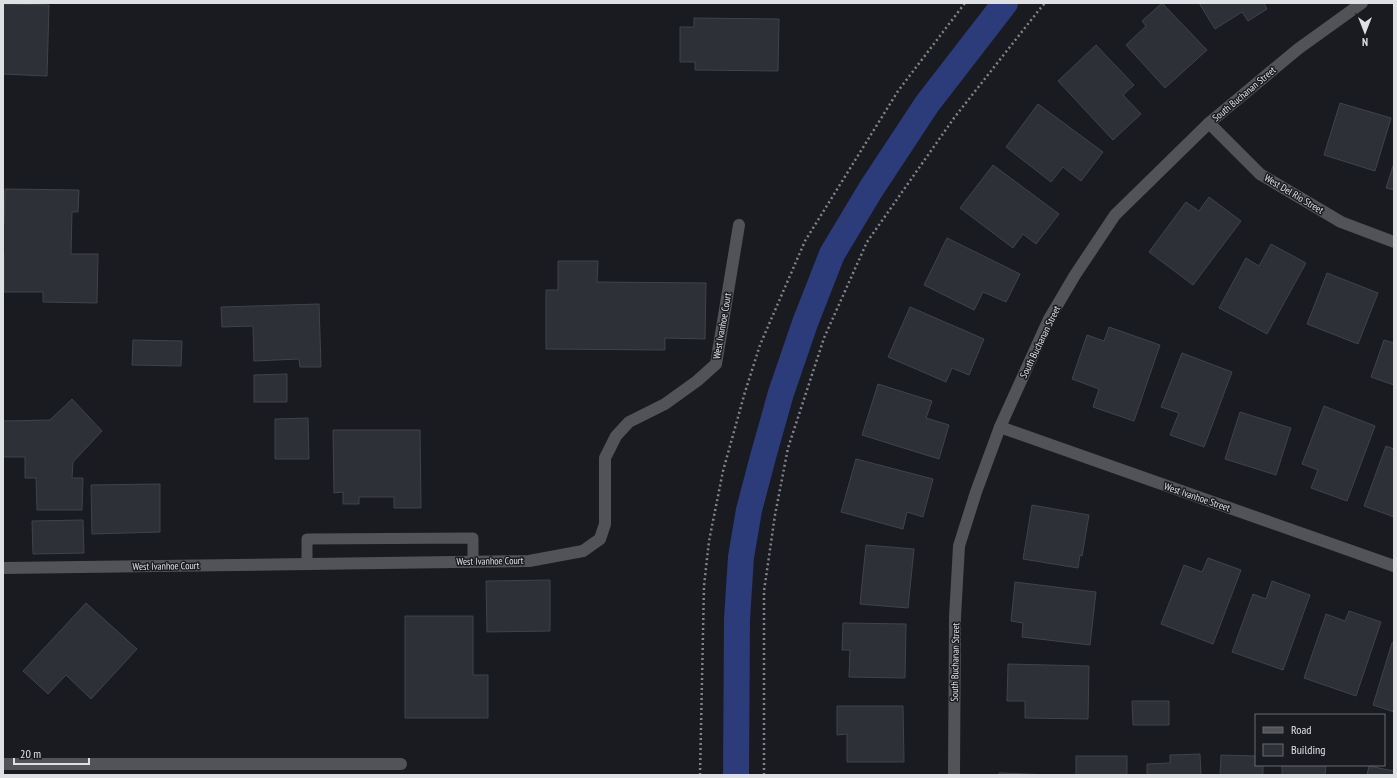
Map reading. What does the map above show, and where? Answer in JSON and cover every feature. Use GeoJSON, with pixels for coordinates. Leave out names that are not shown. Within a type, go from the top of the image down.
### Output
{"type":"FeatureCollection","features":[{"type":"Feature","properties":{"kind":"street","name":"South Buchanan Street"},"geometry":{"type":"LineString","coordinates":[[954,775],[955,617],[959,546],[976,492],[1000,427],[1049,319],[1075,276],[1116,215],[1209,123],[1298,49],[1362,3]]}},
{"type":"Feature","properties":{"kind":"street","name":"West Del Rio Street"},"geometry":{"type":"LineString","coordinates":[[1209,123],[1260,174],[1341,222],[1394,242]]}},
{"type":"Feature","properties":{"kind":"street","name":"West Ivanhoe Court"},"geometry":{"type":"LineString","coordinates":[[3,568],[529,561],[583,551],[600,539],[606,524],[605,458],[616,436],[630,422],[665,404],[697,381],[716,364],[739,224]]}},
{"type":"Feature","properties":{"kind":"street","name":"West Ivanhoe Street"},"geometry":{"type":"LineString","coordinates":[[1000,427],[1394,566]]}},
{"type":"Feature","properties":{"kind":"street"},"geometry":{"type":"LineString","coordinates":[[3,764],[400,764]]}},
{"type":"Feature","properties":{"kind":"lane"},"geometry":{"type":"LineString","coordinates":[[307,564],[307,539],[473,538],[473,561]]}},
{"type":"Feature","properties":{"kind":"path"},"geometry":{"type":"LineString","coordinates":[[700,775],[704,586],[709,542],[723,471],[760,345],[806,241],[898,92],[965,3]]}},
{"type":"Feature","properties":{"kind":"path"},"geometry":{"type":"LineString","coordinates":[[764,775],[764,591],[775,515],[788,448],[824,338],[867,242],[954,118],[1045,3]]}},
{"type":"Feature","properties":{"kind":"building"},"geometry":{"type":"Polygon","coordinates":[[[1162,3],[1207,50],[1165,88],[1126,45],[1146,26],[1142,21],[1162,3]]]}},
{"type":"Feature","properties":{"kind":"building"},"geometry":{"type":"Polygon","coordinates":[[[1199,3],[1264,3],[1267,9],[1248,21],[1242,12],[1215,29],[1199,3]]]}},
{"type":"Feature","properties":{"kind":"building"},"geometry":{"type":"Polygon","coordinates":[[[3,4],[49,5],[47,76],[3,74],[3,4]]]}},
{"type":"Feature","properties":{"kind":"building"},"geometry":{"type":"Polygon","coordinates":[[[694,18],[779,19],[778,71],[695,70],[695,62],[680,62],[680,27],[694,27],[694,18]]]}},
{"type":"Feature","properties":{"kind":"building"},"geometry":{"type":"Polygon","coordinates":[[[1096,45],[1134,85],[1123,95],[1141,114],[1113,140],[1058,81],[1096,45]]]}},
{"type":"Feature","properties":{"kind":"building"},"geometry":{"type":"Polygon","coordinates":[[[1340,103],[1391,118],[1375,171],[1324,155],[1340,103]]]}},
{"type":"Feature","properties":{"kind":"building"},"geometry":{"type":"Polygon","coordinates":[[[1038,104],[1103,152],[1081,181],[1063,167],[1051,182],[1006,147],[1038,104]]]}},
{"type":"Feature","properties":{"kind":"building"},"geometry":{"type":"Polygon","coordinates":[[[1394,163],[1394,190],[1386,188],[1394,163]]]}},
{"type":"Feature","properties":{"kind":"building"},"geometry":{"type":"Polygon","coordinates":[[[993,165],[1059,214],[1036,244],[1023,234],[1013,248],[960,208],[993,165]]]}},
{"type":"Feature","properties":{"kind":"building"},"geometry":{"type":"Polygon","coordinates":[[[5,189],[79,190],[78,212],[72,212],[71,254],[98,254],[97,303],[43,302],[43,292],[4,292],[3,224],[4,225],[5,189]]]}},
{"type":"Feature","properties":{"kind":"building"},"geometry":{"type":"Polygon","coordinates":[[[1209,197],[1241,221],[1193,285],[1149,252],[1186,202],[1199,211],[1209,197]]]}},
{"type":"Feature","properties":{"kind":"building"},"geometry":{"type":"Polygon","coordinates":[[[947,238],[1020,274],[1006,302],[983,292],[974,310],[924,285],[947,238]]]}},
{"type":"Feature","properties":{"kind":"building"},"geometry":{"type":"Polygon","coordinates":[[[1271,244],[1306,263],[1267,334],[1219,308],[1246,258],[1259,266],[1271,244]]]}},
{"type":"Feature","properties":{"kind":"building"},"geometry":{"type":"Polygon","coordinates":[[[558,261],[598,261],[597,282],[706,283],[705,339],[665,338],[665,350],[546,349],[546,290],[558,290],[558,261]]]}},
{"type":"Feature","properties":{"kind":"building"},"geometry":{"type":"Polygon","coordinates":[[[1327,273],[1378,293],[1358,344],[1307,324],[1327,273]]]}},
{"type":"Feature","properties":{"kind":"building"},"geometry":{"type":"Polygon","coordinates":[[[319,304],[321,367],[300,367],[299,359],[254,361],[253,326],[222,327],[221,307],[319,304]]]}},
{"type":"Feature","properties":{"kind":"building"},"geometry":{"type":"Polygon","coordinates":[[[910,307],[984,339],[969,375],[952,368],[946,382],[888,357],[910,307]]]}},
{"type":"Feature","properties":{"kind":"building"},"geometry":{"type":"Polygon","coordinates":[[[1109,327],[1160,345],[1134,421],[1093,407],[1099,389],[1072,379],[1087,335],[1104,341],[1109,327]]]}},
{"type":"Feature","properties":{"kind":"building"},"geometry":{"type":"Polygon","coordinates":[[[133,340],[182,341],[181,366],[132,365],[133,340]]]}},
{"type":"Feature","properties":{"kind":"building"},"geometry":{"type":"Polygon","coordinates":[[[1384,340],[1394,343],[1394,385],[1371,377],[1384,340]]]}},
{"type":"Feature","properties":{"kind":"building"},"geometry":{"type":"Polygon","coordinates":[[[1182,353],[1232,372],[1204,447],[1170,435],[1179,413],[1161,407],[1182,353]]]}},
{"type":"Feature","properties":{"kind":"building"},"geometry":{"type":"Polygon","coordinates":[[[287,374],[287,402],[254,402],[254,375],[287,374]]]}},
{"type":"Feature","properties":{"kind":"building"},"geometry":{"type":"Polygon","coordinates":[[[878,384],[932,401],[926,418],[949,425],[939,459],[862,435],[878,384]]]}},
{"type":"Feature","properties":{"kind":"building"},"geometry":{"type":"Polygon","coordinates":[[[72,399],[102,431],[73,462],[72,478],[83,478],[82,510],[37,510],[36,478],[25,478],[25,457],[3,457],[3,421],[50,420],[72,399]]]}},
{"type":"Feature","properties":{"kind":"building"},"geometry":{"type":"Polygon","coordinates":[[[1324,406],[1375,426],[1347,501],[1311,488],[1318,470],[1302,464],[1324,406]]]}},
{"type":"Feature","properties":{"kind":"building"},"geometry":{"type":"Polygon","coordinates":[[[1240,412],[1291,428],[1276,475],[1225,459],[1240,412]]]}},
{"type":"Feature","properties":{"kind":"building"},"geometry":{"type":"Polygon","coordinates":[[[308,418],[309,459],[275,459],[275,419],[308,418]]]}},
{"type":"Feature","properties":{"kind":"building"},"geometry":{"type":"Polygon","coordinates":[[[333,430],[420,430],[421,508],[394,508],[394,497],[359,497],[359,504],[343,504],[343,492],[334,493],[333,430]]]}},
{"type":"Feature","properties":{"kind":"building"},"geometry":{"type":"Polygon","coordinates":[[[1386,446],[1394,449],[1394,517],[1364,506],[1386,446]]]}},
{"type":"Feature","properties":{"kind":"building"},"geometry":{"type":"Polygon","coordinates":[[[856,459],[933,479],[923,517],[907,512],[903,529],[841,512],[856,459]]]}},
{"type":"Feature","properties":{"kind":"building"},"geometry":{"type":"Polygon","coordinates":[[[160,484],[160,532],[92,534],[91,485],[160,484]]]}},
{"type":"Feature","properties":{"kind":"building"},"geometry":{"type":"Polygon","coordinates":[[[1032,505],[1089,515],[1082,556],[1080,555],[1078,568],[1023,559],[1032,505]]]}},
{"type":"Feature","properties":{"kind":"building"},"geometry":{"type":"Polygon","coordinates":[[[83,520],[84,553],[33,554],[32,521],[83,520]]]}},
{"type":"Feature","properties":{"kind":"building"},"geometry":{"type":"Polygon","coordinates":[[[866,545],[914,549],[908,608],[860,604],[866,545]]]}},
{"type":"Feature","properties":{"kind":"building"},"geometry":{"type":"Polygon","coordinates":[[[1208,558],[1241,570],[1213,644],[1161,624],[1184,565],[1202,572],[1208,558]]]}},
{"type":"Feature","properties":{"kind":"building"},"geometry":{"type":"Polygon","coordinates":[[[550,580],[550,631],[487,632],[486,581],[550,580]]]}},
{"type":"Feature","properties":{"kind":"building"},"geometry":{"type":"Polygon","coordinates":[[[1272,581],[1310,595],[1283,670],[1232,652],[1253,594],[1266,599],[1272,581]]]}},
{"type":"Feature","properties":{"kind":"building"},"geometry":{"type":"Polygon","coordinates":[[[1015,582],[1096,592],[1090,645],[1022,637],[1023,623],[1011,621],[1015,582]]]}},
{"type":"Feature","properties":{"kind":"building"},"geometry":{"type":"Polygon","coordinates":[[[86,603],[137,649],[91,699],[66,675],[48,694],[23,671],[86,603]]]}},
{"type":"Feature","properties":{"kind":"building"},"geometry":{"type":"Polygon","coordinates":[[[1349,611],[1381,622],[1356,696],[1304,678],[1326,614],[1345,621],[1349,611]]]}},
{"type":"Feature","properties":{"kind":"building"},"geometry":{"type":"Polygon","coordinates":[[[405,616],[473,616],[473,675],[488,675],[488,718],[405,718],[405,616]]]}},
{"type":"Feature","properties":{"kind":"building"},"geometry":{"type":"Polygon","coordinates":[[[843,623],[906,624],[905,678],[849,677],[850,650],[842,650],[843,623]]]}},
{"type":"Feature","properties":{"kind":"building"},"geometry":{"type":"Polygon","coordinates":[[[1392,643],[1394,643],[1394,712],[1373,705],[1392,643]]]}},
{"type":"Feature","properties":{"kind":"building"},"geometry":{"type":"Polygon","coordinates":[[[1008,664],[1089,666],[1088,719],[1025,718],[1025,701],[1007,701],[1008,664]]]}},
{"type":"Feature","properties":{"kind":"building"},"geometry":{"type":"Polygon","coordinates":[[[1132,701],[1169,701],[1169,725],[1133,725],[1132,701]]]}},
{"type":"Feature","properties":{"kind":"building"},"geometry":{"type":"Polygon","coordinates":[[[837,706],[903,706],[904,762],[847,762],[847,734],[837,735],[837,706]]]}},
{"type":"Feature","properties":{"kind":"building"},"geometry":{"type":"Polygon","coordinates":[[[1200,754],[1201,775],[1147,775],[1147,764],[1170,763],[1170,755],[1200,754]]]}},
{"type":"Feature","properties":{"kind":"building"},"geometry":{"type":"Polygon","coordinates":[[[1221,755],[1255,756],[1255,766],[1263,766],[1263,775],[1220,775],[1221,755]]]}},
{"type":"Feature","properties":{"kind":"building"},"geometry":{"type":"Polygon","coordinates":[[[1076,756],[1127,756],[1127,775],[1076,775],[1076,756]]]}},
{"type":"Feature","properties":{"kind":"building"},"geometry":{"type":"Polygon","coordinates":[[[1282,766],[1326,766],[1325,775],[1282,775],[1282,766]]]}},
{"type":"Feature","properties":{"kind":"building"},"geometry":{"type":"Polygon","coordinates":[[[1369,766],[1394,771],[1394,775],[1367,775],[1369,766]]]}},
{"type":"Feature","properties":{"kind":"building"},"geometry":{"type":"Polygon","coordinates":[[[999,773],[1053,775],[999,775],[999,773]]]}},
{"type":"Feature","properties":{"kind":"waterway"},"geometry":{"type":"LineString","coordinates":[[736,775],[737,619],[741,557],[749,510],[763,457],[781,393],[805,323],[832,254],[871,189],[927,104],[1005,3]]}}]}
